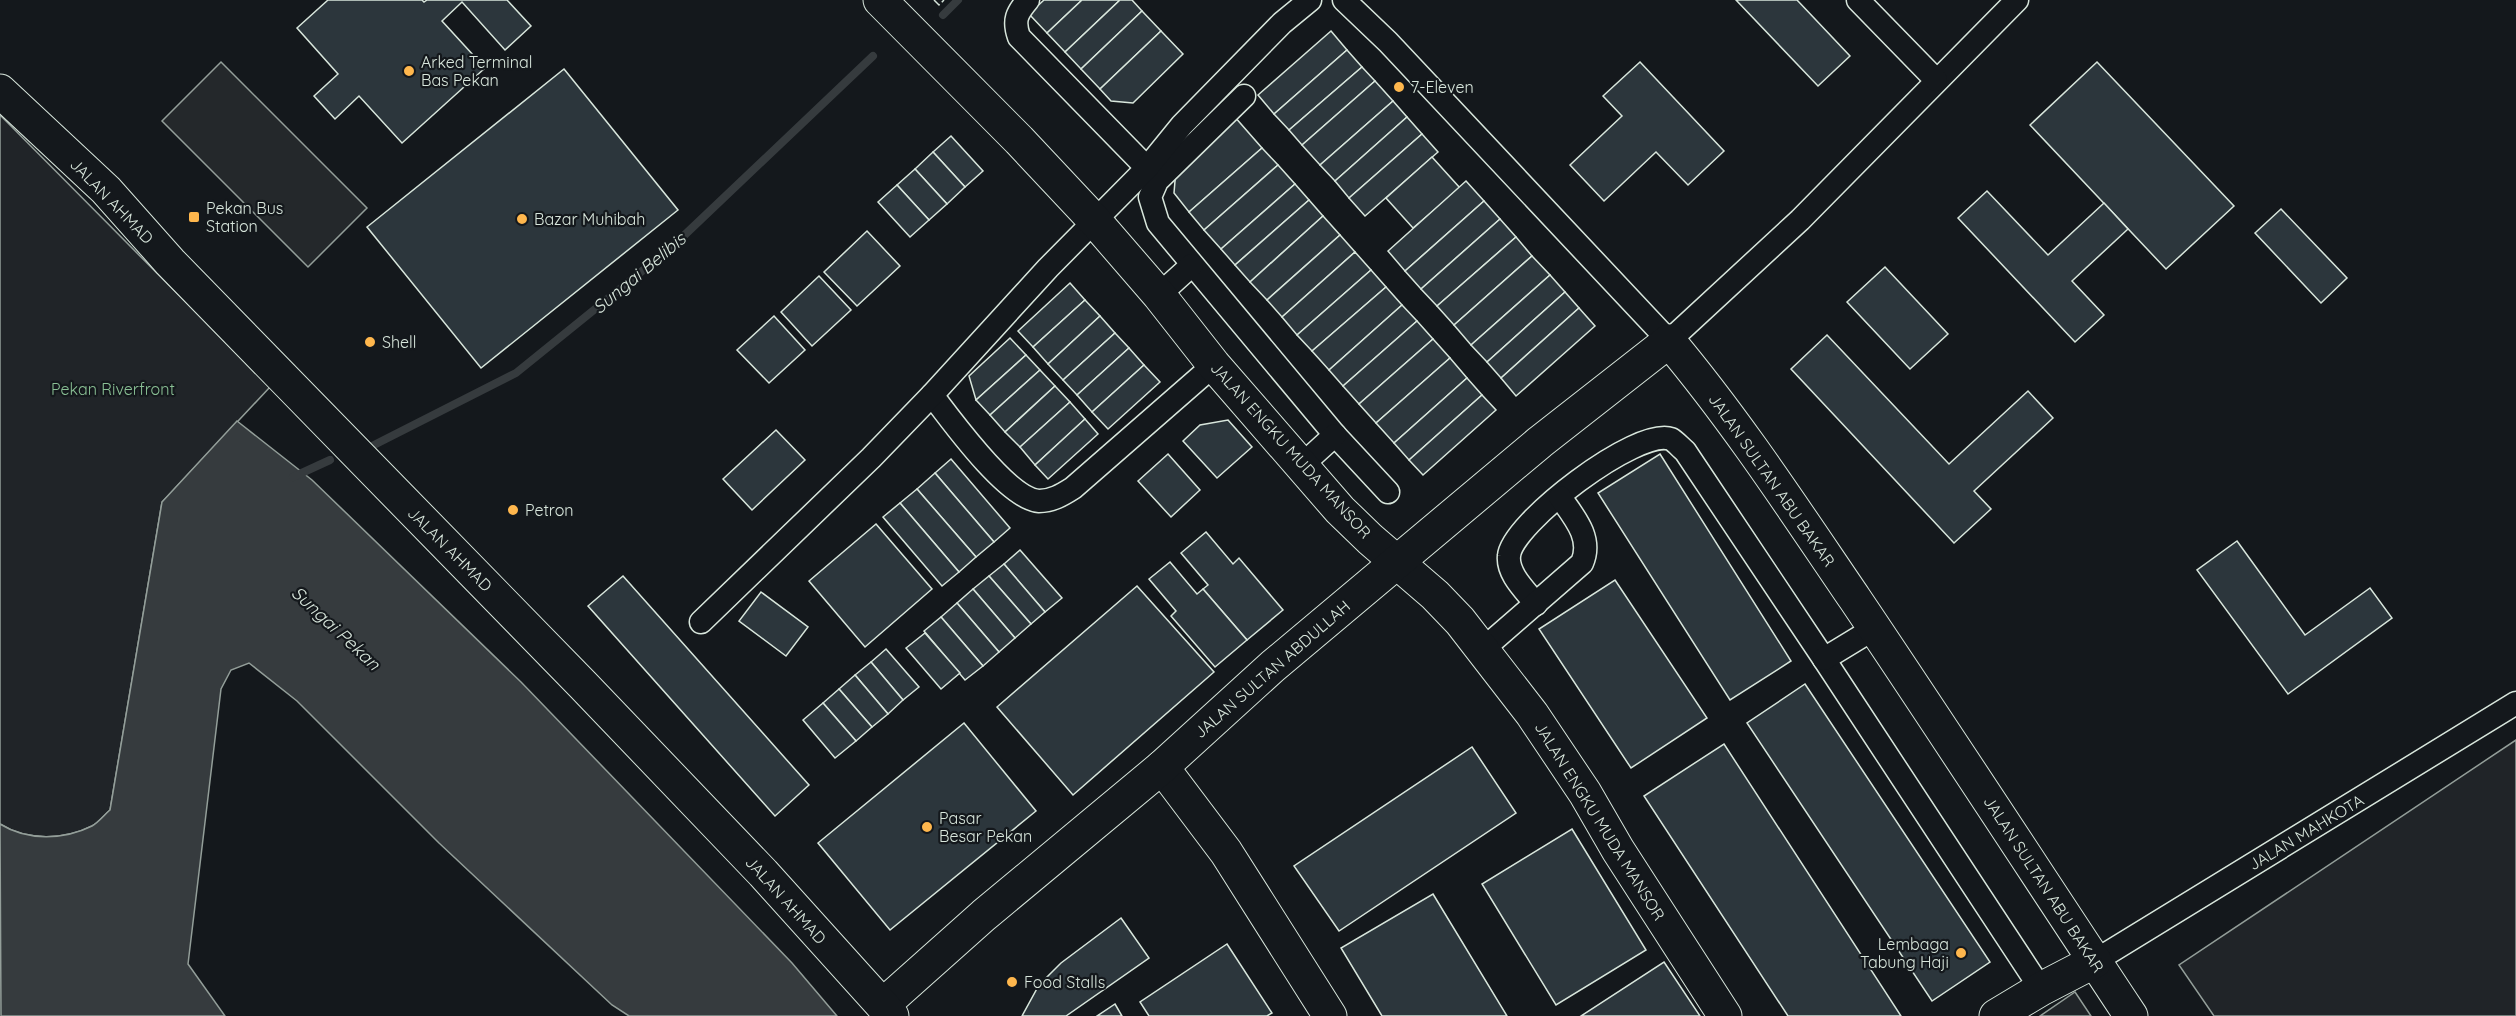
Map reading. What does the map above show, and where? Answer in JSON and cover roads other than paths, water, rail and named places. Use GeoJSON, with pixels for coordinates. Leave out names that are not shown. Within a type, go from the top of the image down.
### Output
{"type":"FeatureCollection","features":[{"type":"Feature","properties":{"kind":"main road","name":"JALAN ENGKU MUDA MANSOR"},"geometry":{"type":"LineString","coordinates":[[880,0],[1019,140],[1095,221],[1159,295],[1214,365],[1340,510],[1370,539],[1436,595],[1482,650],[1532,714],[1585,793],[1618,850],[1725,1016]]}},
{"type":"Feature","properties":{"kind":"main road","name":"JALAN AHMAD"},"geometry":{"type":"LineString","coordinates":[[0,91],[106,190],[170,262],[763,873],[887,1010]]}},
{"type":"Feature","properties":{"kind":"main road","name":"JALAN SULTAN ABDULLAH"},"geometry":{"type":"LineString","coordinates":[[887,1010],[984,915],[1162,767],[1273,666],[1540,442],[1669,341]]}},
{"type":"Feature","properties":{"kind":"main road","name":"JALAN SULTAN ABU BAKAR"},"geometry":{"type":"LineString","coordinates":[[1669,341],[1736,426],[1875,628],[2131,1016]]}},
{"type":"Feature","properties":{"kind":"main road"},"geometry":{"type":"LineString","coordinates":[[1162,767],[1226,852],[1330,1016]]}},
{"type":"Feature","properties":{"kind":"main road"},"geometry":{"type":"LineString","coordinates":[[1996,1016],[2095,961]]}},
{"type":"Feature","properties":{"kind":"street"},"geometry":{"type":"LineString","coordinates":[[1028,0],[1018,12],[1015,24],[1019,37],[1147,168]]}},
{"type":"Feature","properties":{"kind":"street"},"geometry":{"type":"LineString","coordinates":[[701,622],[932,395],[1048,267],[1147,168],[1182,125],[1282,23],[1310,0]]}},
{"type":"Feature","properties":{"kind":"street","name":"JALAN SULTAN ABU BAKAR"},"geometry":{"type":"LineString","coordinates":[[1344,0],[1388,42],[1669,341]]}},
{"type":"Feature","properties":{"kind":"street"},"geometry":{"type":"LineString","coordinates":[[1858,0],[1936,80]]}},
{"type":"Feature","properties":{"kind":"street"},"geometry":{"type":"LineString","coordinates":[[1669,341],[1792,227],[2017,0]]}},
{"type":"Feature","properties":{"kind":"street"},"geometry":{"type":"LineString","coordinates":[[1244,96],[1158,181],[1150,197],[1158,223],[1335,435],[1388,492]]}},
{"type":"Feature","properties":{"kind":"street"},"geometry":{"type":"LineString","coordinates":[[1159,295],[1192,265]]}},
{"type":"Feature","properties":{"kind":"street"},"geometry":{"type":"LineString","coordinates":[[932,395],[1008,485],[1023,496],[1038,501],[1057,498],[1073,488],[1214,365]]}},
{"type":"Feature","properties":{"kind":"street"},"geometry":{"type":"LineString","coordinates":[[1301,466],[1335,435]]}},
{"type":"Feature","properties":{"kind":"street"},"geometry":{"type":"LineString","coordinates":[[1536,604],[1512,572],[1508,559],[1511,546],[1521,531],[1593,469],[1631,447],[1655,439],[1671,440],[1685,451],[2041,989]]}},
{"type":"Feature","properties":{"kind":"street"},"geometry":{"type":"LineString","coordinates":[[1482,650],[1582,563],[1586,554],[1586,539],[1560,496]]}},
{"type":"Feature","properties":{"kind":"street"},"geometry":{"type":"LineString","coordinates":[[1824,658],[1875,628]]}},
{"type":"Feature","properties":{"kind":"street","name":"JALAN MAHKOTA"},"geometry":{"type":"LineString","coordinates":[[2095,961],[2516,703]]}},
{"type":"Feature","properties":{"kind":"water","name":"Sungai Pekan"},"geometry":{"type":"Polygon","coordinates":[[[237,421],[312,480],[521,682],[792,963],[837,1016],[629,1016],[612,1005],[439,843],[297,701],[249,663],[231,670],[221,689],[188,964],[225,1016],[1,1016],[0,824],[11,830],[34,836],[58,836],[92,826],[110,810],[162,502],[237,421]]]}},
{"type":"Feature","properties":{"kind":"waterway"},"geometry":{"type":"LineString","coordinates":[[943,15],[958,0]]}},
{"type":"Feature","properties":{"kind":"waterway","name":"Sungai Belibis"},"geometry":{"type":"LineString","coordinates":[[372,446],[516,373],[673,246],[873,56]]}},
{"type":"Feature","properties":{"kind":"waterway"},"geometry":{"type":"LineString","coordinates":[[293,477],[330,460]]}},
{"type":"Feature","properties":{"kind":"place","name":"Arked Terminal Bas Pekan"},"geometry":{"type":"Point","coordinates":[409,71]}},
{"type":"Feature","properties":{"kind":"place","name":"7-Eleven"},"geometry":{"type":"Point","coordinates":[1399,87]}},
{"type":"Feature","properties":{"kind":"place","name":"Pekan Bus Station"},"geometry":{"type":"Point","coordinates":[194,217]}},
{"type":"Feature","properties":{"kind":"place","name":"Bazar Muhibah"},"geometry":{"type":"Point","coordinates":[522,219]}},
{"type":"Feature","properties":{"kind":"place","name":"Shell"},"geometry":{"type":"Point","coordinates":[370,342]}},
{"type":"Feature","properties":{"kind":"place","name":"Petron"},"geometry":{"type":"Point","coordinates":[513,510]}},
{"type":"Feature","properties":{"kind":"place","name":"Pasar Besar Pekan"},"geometry":{"type":"Point","coordinates":[927,827]}},
{"type":"Feature","properties":{"kind":"place","name":"Lembaga Tabung Haji"},"geometry":{"type":"Point","coordinates":[1961,953]}},
{"type":"Feature","properties":{"kind":"place","name":"Food Stalls"},"geometry":{"type":"Point","coordinates":[1012,982]}},
{"type":"Feature","properties":{"kind":"park label","name":"Pekan Riverfront"},"geometry":{"type":"Point","coordinates":[113,389]}}]}
